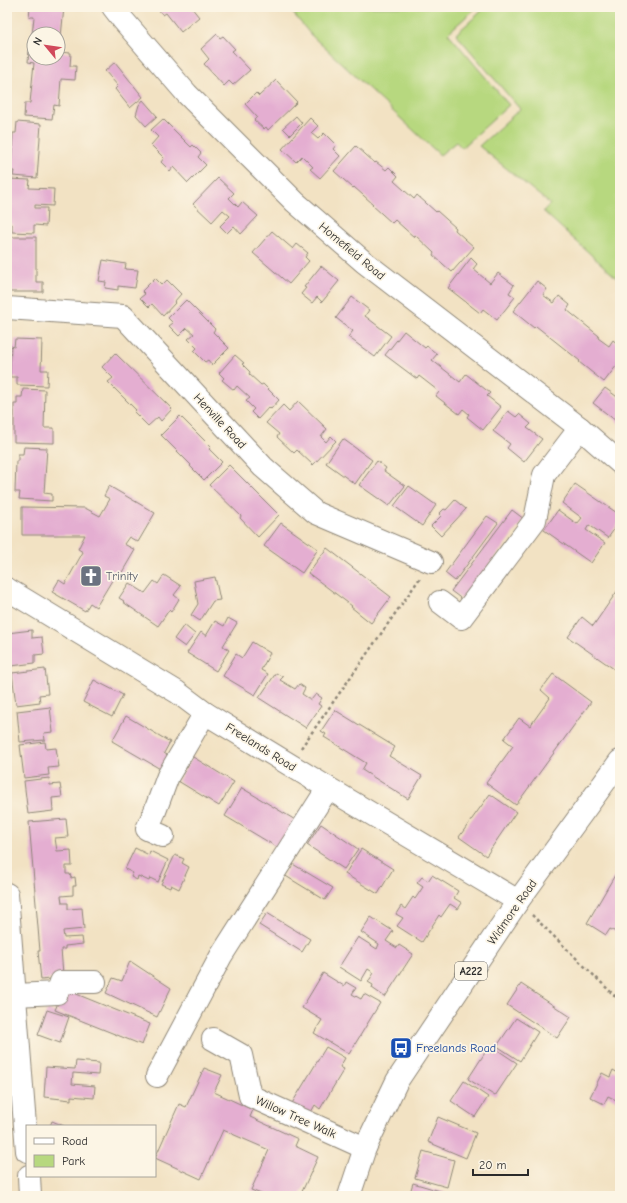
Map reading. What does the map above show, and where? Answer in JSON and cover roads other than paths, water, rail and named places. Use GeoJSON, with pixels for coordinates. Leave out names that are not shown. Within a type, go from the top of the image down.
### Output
{"type":"FeatureCollection","features":[{"type":"Feature","properties":{"kind":"street","name":"Homefield Road"},"geometry":{"type":"LineString","coordinates":[[113,7],[187,94],[295,202],[364,262],[580,428],[620,463]]}},
{"type":"Feature","properties":{"kind":"street","name":"Henville Road"},"geometry":{"type":"LineString","coordinates":[[7,308],[123,316],[263,468],[316,513],[431,562]]}},
{"type":"Feature","properties":{"kind":"street"},"geometry":{"type":"LineString","coordinates":[[440,602],[462,618],[535,520],[544,475],[580,428]]}},
{"type":"Feature","properties":{"kind":"street","name":"Freelands Road"},"geometry":{"type":"LineString","coordinates":[[7,588],[177,692],[205,713],[518,901]]}},
{"type":"Feature","properties":{"kind":"street"},"geometry":{"type":"LineString","coordinates":[[163,836],[147,828],[168,776],[205,713]]}},
{"type":"Feature","properties":{"kind":"street","name":"Widmore Road"},"geometry":{"type":"LineString","coordinates":[[349,1196],[365,1148],[397,1081],[518,901],[620,761]]}},
{"type":"Feature","properties":{"kind":"street"},"geometry":{"type":"LineString","coordinates":[[157,1076],[221,956],[328,788]]}},
{"type":"Feature","properties":{"kind":"street"},"geometry":{"type":"LineString","coordinates":[[7,894],[26,1137]]}},
{"type":"Feature","properties":{"kind":"street"},"geometry":{"type":"LineString","coordinates":[[16,995],[57,993],[61,982],[95,982]]}},
{"type":"Feature","properties":{"kind":"street","name":"Willow Tree Walk"},"geometry":{"type":"LineString","coordinates":[[213,1039],[241,1056],[250,1096],[365,1148]]}},
{"type":"Feature","properties":{"kind":"street"},"geometry":{"type":"LineString","coordinates":[[29,1177],[30,1196]]}},
{"type":"Feature","properties":{"kind":"place","name":"Trinity"},"geometry":{"type":"Point","coordinates":[91,576]}},
{"type":"Feature","properties":{"kind":"place","name":"Freelands Road"},"geometry":{"type":"Point","coordinates":[401,1048]}}]}
